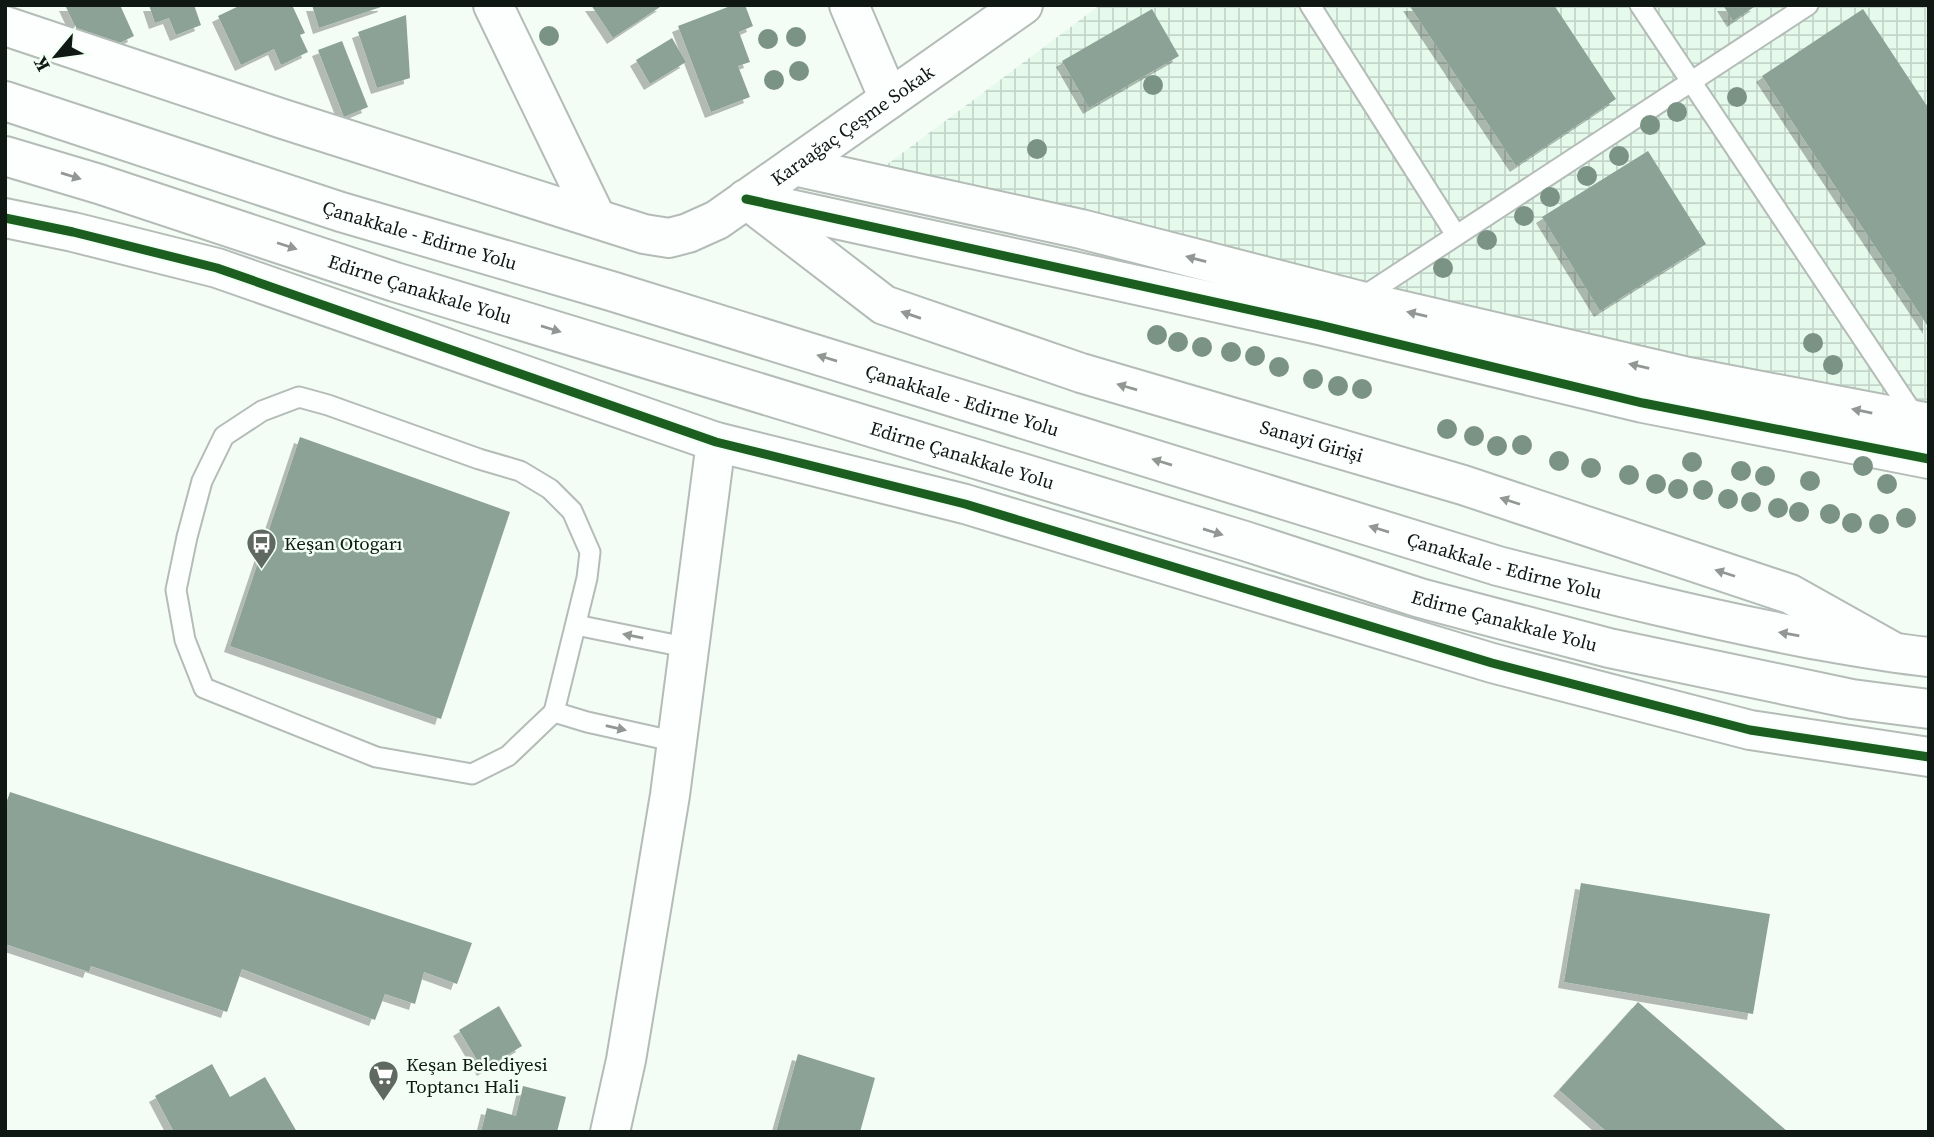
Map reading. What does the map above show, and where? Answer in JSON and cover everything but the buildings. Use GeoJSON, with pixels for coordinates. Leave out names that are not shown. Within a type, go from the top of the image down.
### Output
{"type":"FeatureCollection","features":[{"type":"Feature","properties":{"kind":"main road"},"geometry":{"type":"LineString","coordinates":[[493,5],[596,218]]}},
{"type":"Feature","properties":{"kind":"main road"},"geometry":{"type":"LineString","coordinates":[[849,5],[888,99]]}},
{"type":"Feature","properties":{"kind":"main road","name":"Karaağaç Çeşme Sokak"},"geometry":{"type":"LineString","coordinates":[[5,26],[283,119],[644,234],[669,238],[717,220],[1023,5]]}},
{"type":"Feature","properties":{"kind":"main road","name":"Çanakkale - Edirne Yolu"},"geometry":{"type":"LineString","coordinates":[[5,101],[341,212],[611,291],[1499,566],[1632,600],[1771,631],[1913,656]]}},
{"type":"Feature","properties":{"kind":"main road","name":"Edirne Çanakkale Yolu"},"geometry":{"type":"LineString","coordinates":[[5,156],[99,184],[395,282],[1232,537],[1420,598],[1609,648],[1852,699],[1929,709]]}},
{"type":"Feature","properties":{"kind":"main road"},"geometry":{"type":"LineString","coordinates":[[794,166],[1081,229],[1357,300],[1688,377],[1925,427]]}},
{"type":"Feature","properties":{"kind":"main road"},"geometry":{"type":"LineString","coordinates":[[746,199],[1319,325],[1643,403],[1929,459]]}},
{"type":"Feature","properties":{"kind":"main road","name":"Sanayi Girişi"},"geometry":{"type":"LineString","coordinates":[[746,199],[884,305],[1081,373],[1463,485],[1790,594],[1913,656]]}},
{"type":"Feature","properties":{"kind":"main road"},"geometry":{"type":"LineString","coordinates":[[5,218],[218,268],[716,442],[965,504],[1492,663],[1750,730],[1929,757]]}},
{"type":"Feature","properties":{"kind":"main road"},"geometry":{"type":"LineString","coordinates":[[610,1132],[628,1047],[668,809],[716,442]]}},
{"type":"Feature","properties":{"kind":"lane"},"geometry":{"type":"LineString","coordinates":[[1310,5],[1456,235]]}},
{"type":"Feature","properties":{"kind":"lane"},"geometry":{"type":"LineString","coordinates":[[1640,5],[1925,427]]}},
{"type":"Feature","properties":{"kind":"lane"},"geometry":{"type":"LineString","coordinates":[[1319,325],[1808,5]]}},
{"type":"Feature","properties":{"kind":"lane"},"geometry":{"type":"LineString","coordinates":[[299,397],[520,471],[550,489],[572,511],[590,552],[587,578],[554,712],[508,756],[472,774],[376,757],[204,688],[185,640],[176,590],[202,481],[224,436],[262,411],[299,397]]}},
{"type":"Feature","properties":{"kind":"lane"},"geometry":{"type":"LineString","coordinates":[[576,625],[690,648]]}},
{"type":"Feature","properties":{"kind":"lane"},"geometry":{"type":"LineString","coordinates":[[554,712],[677,742]]}},
{"type":"Feature","properties":{"kind":"shaded area"},"geometry":{"type":"Polygon","coordinates":[[[1100,5],[1929,5],[1929,418],[891,175],[885,166],[1100,5]]]}},
{"type":"Feature","properties":{"kind":"cycle path"},"geometry":{"type":"LineString","coordinates":[[746,199],[1319,325],[1643,403],[1929,459]]}},
{"type":"Feature","properties":{"kind":"cycle path"},"geometry":{"type":"LineString","coordinates":[[5,218],[217,268],[716,442],[965,504],[1492,663],[1750,730],[1929,757]]}},
{"type":"Feature","properties":{"kind":"place","name":"Keşan Otogarı"},"geometry":{"type":"Point","coordinates":[261,570]}},
{"type":"Feature","properties":{"kind":"place","name":"Keşan Belediyesi Toptancı Hali"},"geometry":{"type":"Point","coordinates":[383,1102]}}]}
